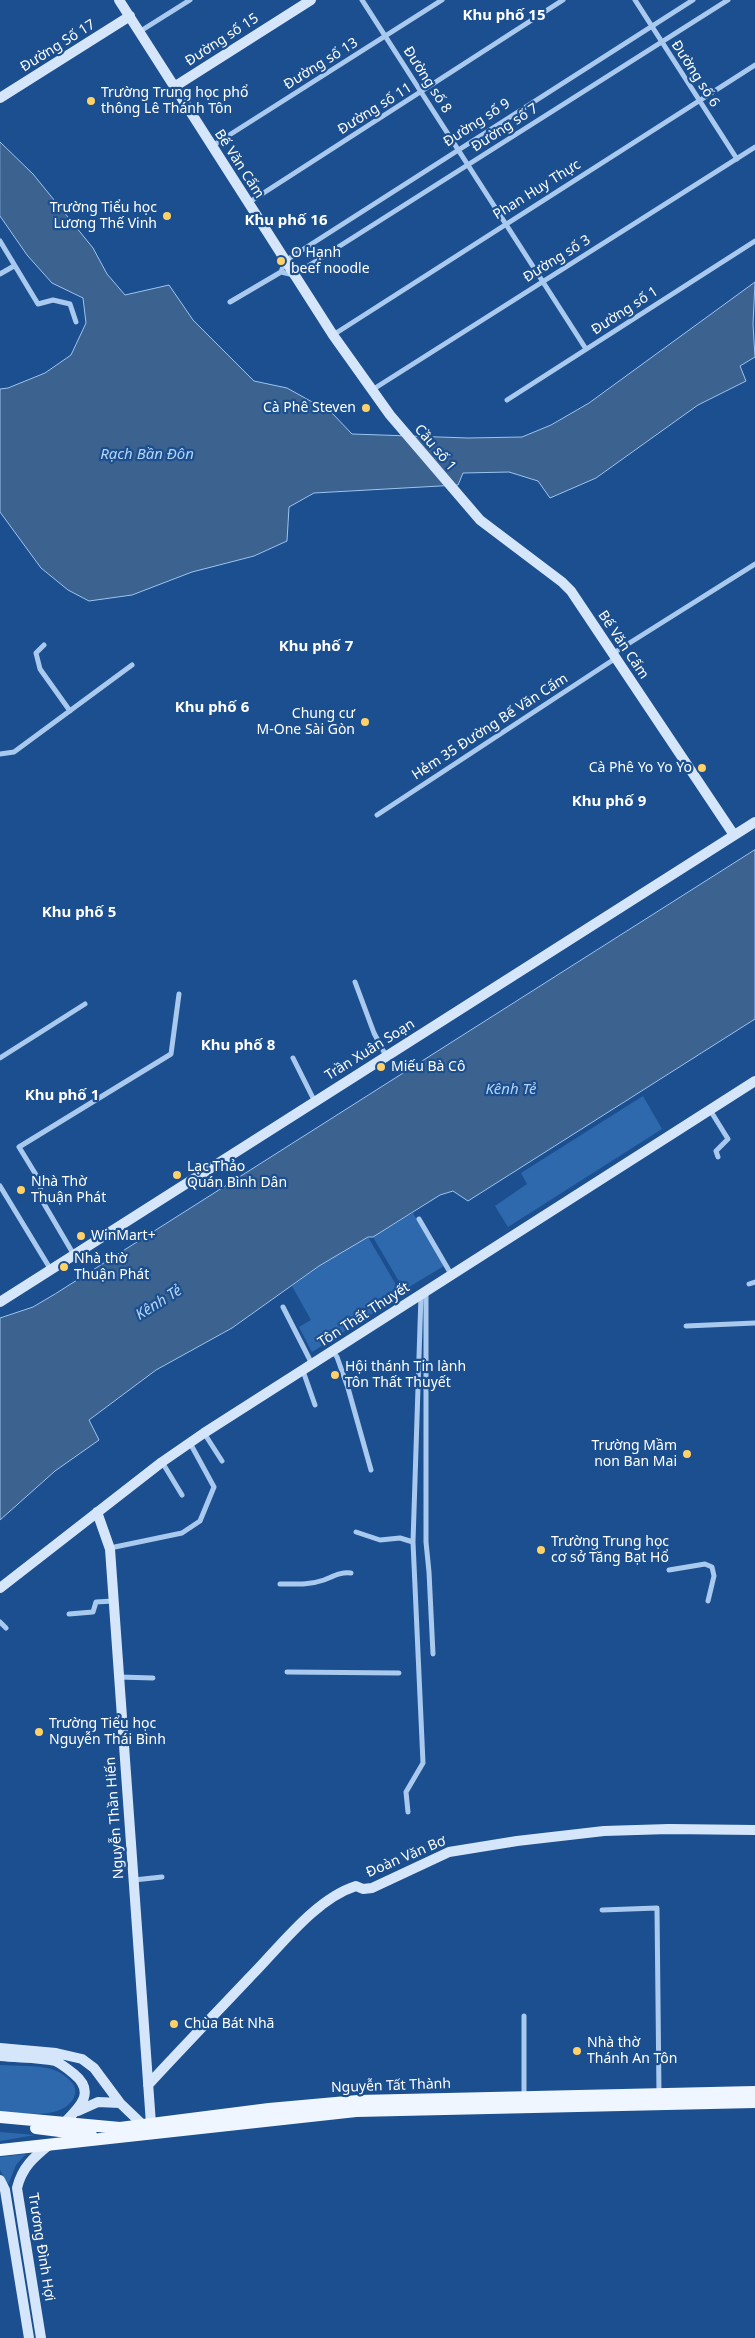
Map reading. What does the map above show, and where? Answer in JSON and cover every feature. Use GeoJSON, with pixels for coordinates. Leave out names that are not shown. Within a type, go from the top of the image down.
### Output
{"type":"FeatureCollection","features":[{"type":"Feature","properties":{"kind":"main road","name":"Nguyễn Tất Thành"},"geometry":{"type":"LineString","coordinates":[[31,2123],[65,2122],[120,2128],[269,2109],[358,2101],[755,2092]]}},
{"type":"Feature","properties":{"kind":"main road","name":"Nguyễn Tất Thành"},"geometry":{"type":"LineString","coordinates":[[0,2150],[356,2111],[755,2102]]}},
{"type":"Feature","properties":{"kind":"main road"},"geometry":{"type":"LineString","coordinates":[[0,2117],[31,2123]]}},
{"type":"Feature","properties":{"kind":"main road","name":"Nguyễn Tất Thành"},"geometry":{"type":"LineString","coordinates":[[31,2123],[110,2138]]}},
{"type":"Feature","properties":{"kind":"main road"},"geometry":{"type":"LineString","coordinates":[[0,2124],[31,2123]]}},
{"type":"Feature","properties":{"kind":"street","name":"Bế Văn Cấm"},"geometry":{"type":"LineString","coordinates":[[120,0],[332,335],[390,415]]}},
{"type":"Feature","properties":{"kind":"street"},"geometry":{"type":"LineString","coordinates":[[139,32],[190,0]]}},
{"type":"Feature","properties":{"kind":"street","name":"Đường số 15"},"geometry":{"type":"LineString","coordinates":[[174,87],[311,0]]}},
{"type":"Feature","properties":{"kind":"street","name":"Đường số 8"},"geometry":{"type":"LineString","coordinates":[[362,0],[586,349]]}},
{"type":"Feature","properties":{"kind":"street","name":"Đường số 13"},"geometry":{"type":"LineString","coordinates":[[212,146],[442,0]]}},
{"type":"Feature","properties":{"kind":"street","name":"Đường số 11"},"geometry":{"type":"LineString","coordinates":[[248,203],[563,0]]}},
{"type":"Feature","properties":{"kind":"street","name":"Đường số 6"},"geometry":{"type":"LineString","coordinates":[[634,0],[737,159]]}},
{"type":"Feature","properties":{"kind":"street","name":"Đường số 9"},"geometry":{"type":"LineString","coordinates":[[285,261],[692,0]]}},
{"type":"Feature","properties":{"kind":"street","name":"Đường số 7"},"geometry":{"type":"LineString","coordinates":[[294,275],[728,0]]}},
{"type":"Feature","properties":{"kind":"street","name":"Đường Số 17"},"geometry":{"type":"LineString","coordinates":[[0,98],[130,16]]}},
{"type":"Feature","properties":{"kind":"street","name":"Phan Huy Thực"},"geometry":{"type":"LineString","coordinates":[[332,335],[506,222],[755,65]]}},
{"type":"Feature","properties":{"kind":"street","name":"Đường số 3"},"geometry":{"type":"LineString","coordinates":[[372,390],[755,148]]}},
{"type":"Feature","properties":{"kind":"street"},"geometry":{"type":"LineString","coordinates":[[0,242],[38,304],[53,300],[70,304],[76,322]]}},
{"type":"Feature","properties":{"kind":"street","name":"Đường số 1"},"geometry":{"type":"LineString","coordinates":[[507,400],[755,242]]}},
{"type":"Feature","properties":{"kind":"street"},"geometry":{"type":"LineString","coordinates":[[230,302],[281,272],[285,261]]}},
{"type":"Feature","properties":{"kind":"street"},"geometry":{"type":"LineString","coordinates":[[0,274],[14,266]]}},
{"type":"Feature","properties":{"kind":"street"},"geometry":{"type":"LineString","coordinates":[[281,272],[294,275]]}},
{"type":"Feature","properties":{"kind":"street","name":"Cầu số 1"},"geometry":{"type":"LineString","coordinates":[[390,415],[459,498]]}},
{"type":"Feature","properties":{"kind":"street","name":"Bế Văn Cấm"},"geometry":{"type":"LineString","coordinates":[[459,498],[480,520],[562,582],[571,591],[734,835]]}},
{"type":"Feature","properties":{"kind":"street","name":"Hẻm 35 Đường Bế Văn Cấm"},"geometry":{"type":"LineString","coordinates":[[377,815],[755,564]]}},
{"type":"Feature","properties":{"kind":"street"},"geometry":{"type":"LineString","coordinates":[[44,645],[36,653],[40,669],[70,711]]}},
{"type":"Feature","properties":{"kind":"street"},"geometry":{"type":"LineString","coordinates":[[0,754],[14,752],[132,665]]}},
{"type":"Feature","properties":{"kind":"street","name":"Trần Xuân Soạn"},"geometry":{"type":"LineString","coordinates":[[0,1302],[755,822]]}},
{"type":"Feature","properties":{"kind":"street"},"geometry":{"type":"LineString","coordinates":[[355,982],[374,1034],[386,1057]]}},
{"type":"Feature","properties":{"kind":"street"},"geometry":{"type":"LineString","coordinates":[[74,1255],[40,1196],[41,1183],[18,1147],[171,1054],[179,994]]}},
{"type":"Feature","properties":{"kind":"street"},"geometry":{"type":"LineString","coordinates":[[0,1058],[85,1004]]}},
{"type":"Feature","properties":{"kind":"street"},"geometry":{"type":"LineString","coordinates":[[293,1058],[315,1102]]}},
{"type":"Feature","properties":{"kind":"street","name":"Tôn Thất Thuyết"},"geometry":{"type":"LineString","coordinates":[[0,1588],[162,1462],[204,1433],[755,1081]]}},
{"type":"Feature","properties":{"kind":"street"},"geometry":{"type":"LineString","coordinates":[[710,1110],[728,1139],[716,1151],[718,1157]]}},
{"type":"Feature","properties":{"kind":"street"},"geometry":{"type":"LineString","coordinates":[[0,1186],[51,1270]]}},
{"type":"Feature","properties":{"kind":"street"},"geometry":{"type":"LineString","coordinates":[[419,1219],[452,1274]]}},
{"type":"Feature","properties":{"kind":"street"},"geometry":{"type":"LineString","coordinates":[[749,1284],[755,1282]]}},
{"type":"Feature","properties":{"kind":"street"},"geometry":{"type":"LineString","coordinates":[[408,1812],[406,1792],[423,1763],[421,1681],[413,1542],[423,1292]]}},
{"type":"Feature","properties":{"kind":"street"},"geometry":{"type":"LineString","coordinates":[[423,1292],[426,1542],[433,1654]]}},
{"type":"Feature","properties":{"kind":"street"},"geometry":{"type":"LineString","coordinates":[[283,1307],[313,1365]]}},
{"type":"Feature","properties":{"kind":"street"},"geometry":{"type":"LineString","coordinates":[[686,1326],[755,1323]]}},
{"type":"Feature","properties":{"kind":"street"},"geometry":{"type":"LineString","coordinates":[[333,1352],[337,1357],[348,1388],[371,1470]]}},
{"type":"Feature","properties":{"kind":"street"},"geometry":{"type":"LineString","coordinates":[[303,1371],[316,1405]]}},
{"type":"Feature","properties":{"kind":"street"},"geometry":{"type":"LineString","coordinates":[[204,1433],[222,1461]]}},
{"type":"Feature","properties":{"kind":"street"},"geometry":{"type":"LineString","coordinates":[[110,1548],[182,1532],[200,1521],[214,1487],[190,1443]]}},
{"type":"Feature","properties":{"kind":"street"},"geometry":{"type":"LineString","coordinates":[[162,1462],[182,1495]]}},
{"type":"Feature","properties":{"kind":"street","name":"Nguyễn Thần Hiến"},"geometry":{"type":"LineString","coordinates":[[97,1512],[110,1548],[148,2084],[148,2125]]}},
{"type":"Feature","properties":{"kind":"street"},"geometry":{"type":"LineString","coordinates":[[356,1532],[380,1540],[400,1538],[413,1542]]}},
{"type":"Feature","properties":{"kind":"street"},"geometry":{"type":"LineString","coordinates":[[669,1570],[705,1564],[712,1567],[714,1576],[708,1601]]}},
{"type":"Feature","properties":{"kind":"street"},"geometry":{"type":"LineString","coordinates":[[280,1584],[302,1584],[323,1580],[341,1572],[351,1573]]}},
{"type":"Feature","properties":{"kind":"street"},"geometry":{"type":"LineString","coordinates":[[68,1614],[93,1612],[96,1602],[113,1601]]}},
{"type":"Feature","properties":{"kind":"street"},"geometry":{"type":"LineString","coordinates":[[0,1622],[6,1628]]}},
{"type":"Feature","properties":{"kind":"street"},"geometry":{"type":"LineString","coordinates":[[287,1672],[399,1673]]}},
{"type":"Feature","properties":{"kind":"street"},"geometry":{"type":"LineString","coordinates":[[119,1678],[153,1678]]}},
{"type":"Feature","properties":{"kind":"street","name":"Đoàn Văn Bơ"},"geometry":{"type":"LineString","coordinates":[[148,2084],[206,2021],[293,1932],[340,1891],[356,1886],[363,1889],[372,1888],[449,1852],[517,1841],[604,1831],[669,1829],[755,1830]]}},
{"type":"Feature","properties":{"kind":"street"},"geometry":{"type":"LineString","coordinates":[[134,1880],[162,1877]]}},
{"type":"Feature","properties":{"kind":"street"},"geometry":{"type":"LineString","coordinates":[[602,1910],[657,1908],[659,2094]]}},
{"type":"Feature","properties":{"kind":"street"},"geometry":{"type":"LineString","coordinates":[[524,2016],[524,2097]]}},
{"type":"Feature","properties":{"kind":"street"},"geometry":{"type":"LineString","coordinates":[[0,2048],[56,2053],[82,2059],[94,2068],[120,2103],[148,2125]]}},
{"type":"Feature","properties":{"kind":"street"},"geometry":{"type":"LineString","coordinates":[[0,2056],[55,2062],[69,2070],[84,2085],[84,2100],[76,2112],[65,2122]]}},
{"type":"Feature","properties":{"kind":"street"},"geometry":{"type":"LineString","coordinates":[[76,2112],[98,2102],[120,2103]]}},
{"type":"Feature","properties":{"kind":"street","name":"Trương Đình Hợi"},"geometry":{"type":"LineString","coordinates":[[41,2338],[34,2284],[17,2188],[20,2174],[50,2144]]}},
{"type":"Feature","properties":{"kind":"street","name":"Trương Đình Hợi"},"geometry":{"type":"LineString","coordinates":[[0,2180],[5,2190],[29,2338]]}},
{"type":"Feature","properties":{"kind":"street"},"geometry":{"type":"LineString","coordinates":[[20,2278],[34,2284]]}},
{"type":"Feature","properties":{"kind":"shaded area"},"geometry":{"type":"Polygon","coordinates":[[[643,1096],[662,1129],[508,1227],[495,1206],[527,1184],[521,1173],[643,1096]]]}},
{"type":"Feature","properties":{"kind":"shaded area"},"geometry":{"type":"Polygon","coordinates":[[[413,1213],[444,1266],[404,1290],[373,1237],[413,1213]]]}},
{"type":"Feature","properties":{"kind":"shaded area"},"geometry":{"type":"Polygon","coordinates":[[[368,1237],[402,1295],[312,1352],[299,1327],[311,1320],[292,1286],[321,1265],[368,1237]]]}},
{"type":"Feature","properties":{"kind":"shaded area"},"geometry":{"type":"Polygon","coordinates":[[[0,2065],[39,2067],[57,2071],[73,2084],[75,2090],[74,2097],[67,2106],[50,2113],[0,2112],[0,2065]]]}},
{"type":"Feature","properties":{"kind":"shaded area"},"geometry":{"type":"Polygon","coordinates":[[[0,2132],[35,2135],[0,2141],[0,2132]]]}},
{"type":"Feature","properties":{"kind":"shaded area"},"geometry":{"type":"Polygon","coordinates":[[[26,2154],[16,2165],[8,2185],[0,2170],[0,2157],[26,2154]]]}},
{"type":"Feature","properties":{"kind":"water","name":"Rạch Bần Đôn"},"geometry":{"type":"Polygon","coordinates":[[[0,142],[33,174],[93,248],[107,274],[125,295],[169,285],[193,320],[254,381],[287,388],[332,413],[352,434],[468,438],[522,437],[551,425],[589,403],[755,282],[753,324],[755,357],[740,366],[746,381],[698,405],[596,478],[550,498],[538,481],[509,472],[463,473],[458,485],[314,493],[289,507],[287,541],[254,556],[192,572],[132,595],[89,601],[68,590],[41,568],[0,512],[0,389],[8,388],[45,373],[71,355],[86,323],[83,298],[52,283],[27,255],[0,216],[0,142]]]}},
{"type":"Feature","properties":{"kind":"water","name":"Kênh Tẻ"},"geometry":{"type":"Polygon","coordinates":[[[755,850],[755,1019],[468,1201],[453,1191],[440,1195],[373,1237],[368,1237],[319,1266],[232,1328],[156,1370],[89,1420],[99,1440],[55,1471],[0,1520],[0,1318],[33,1307],[55,1294],[755,850]]]}},
{"type":"Feature","properties":{"kind":"place","name":"Trường Trung học phổ thông Lê Thánh Tôn"},"geometry":{"type":"Point","coordinates":[91,101]}},
{"type":"Feature","properties":{"kind":"place","name":"Trường Tiểu học Lương Thế Vinh"},"geometry":{"type":"Point","coordinates":[167,216]}},
{"type":"Feature","properties":{"kind":"place","name":"O Hạnh beef noodle"},"geometry":{"type":"Point","coordinates":[281,261]}},
{"type":"Feature","properties":{"kind":"place","name":"Cà Phê Steven"},"geometry":{"type":"Point","coordinates":[366,408]}},
{"type":"Feature","properties":{"kind":"place","name":"Chung cư M-One Sài Gòn"},"geometry":{"type":"Point","coordinates":[365,722]}},
{"type":"Feature","properties":{"kind":"place","name":"Cà Phê Yo Yo Yo"},"geometry":{"type":"Point","coordinates":[702,768]}},
{"type":"Feature","properties":{"kind":"place","name":"Miếu Bà Cô"},"geometry":{"type":"Point","coordinates":[381,1067]}},
{"type":"Feature","properties":{"kind":"place","name":"Lạc Thảo Quán Bình Dân"},"geometry":{"type":"Point","coordinates":[177,1175]}},
{"type":"Feature","properties":{"kind":"place","name":"Nhà Thờ Thuận Phát"},"geometry":{"type":"Point","coordinates":[21,1190]}},
{"type":"Feature","properties":{"kind":"place","name":"WinMart+"},"geometry":{"type":"Point","coordinates":[81,1236]}},
{"type":"Feature","properties":{"kind":"place","name":"Nhà thờ Thuận Phát"},"geometry":{"type":"Point","coordinates":[64,1267]}},
{"type":"Feature","properties":{"kind":"place","name":"Hội thánh Tin lành Tôn Thất Thuyết"},"geometry":{"type":"Point","coordinates":[335,1375]}},
{"type":"Feature","properties":{"kind":"place","name":"Trường Mầm non Ban Mai"},"geometry":{"type":"Point","coordinates":[687,1454]}},
{"type":"Feature","properties":{"kind":"place","name":"Trường Trung học cơ sở Tăng Bạt Hổ"},"geometry":{"type":"Point","coordinates":[541,1550]}},
{"type":"Feature","properties":{"kind":"place","name":"Trường Tiểu học Nguyễn Thái Bình"},"geometry":{"type":"Point","coordinates":[39,1732]}},
{"type":"Feature","properties":{"kind":"place","name":"Chùa Bát Nhã"},"geometry":{"type":"Point","coordinates":[174,2024]}},
{"type":"Feature","properties":{"kind":"place","name":"Nhà thờ Thánh An Tôn"},"geometry":{"type":"Point","coordinates":[577,2051]}},
{"type":"Feature","properties":{"kind":"district","name":"Khu phố 15"},"geometry":{"type":"Point","coordinates":[504,16]}},
{"type":"Feature","properties":{"kind":"district","name":"Khu phố 16"},"geometry":{"type":"Point","coordinates":[286,221]}},
{"type":"Feature","properties":{"kind":"district","name":"Khu phố 7"},"geometry":{"type":"Point","coordinates":[316,647]}},
{"type":"Feature","properties":{"kind":"district","name":"Khu phố 6"},"geometry":{"type":"Point","coordinates":[212,708]}},
{"type":"Feature","properties":{"kind":"district","name":"Khu phố 9"},"geometry":{"type":"Point","coordinates":[609,802]}},
{"type":"Feature","properties":{"kind":"district","name":"Khu phố 5"},"geometry":{"type":"Point","coordinates":[79,913]}},
{"type":"Feature","properties":{"kind":"district","name":"Khu phố 8"},"geometry":{"type":"Point","coordinates":[238,1046]}},
{"type":"Feature","properties":{"kind":"district","name":"Khu phố 1"},"geometry":{"type":"Point","coordinates":[62,1096]}}]}
